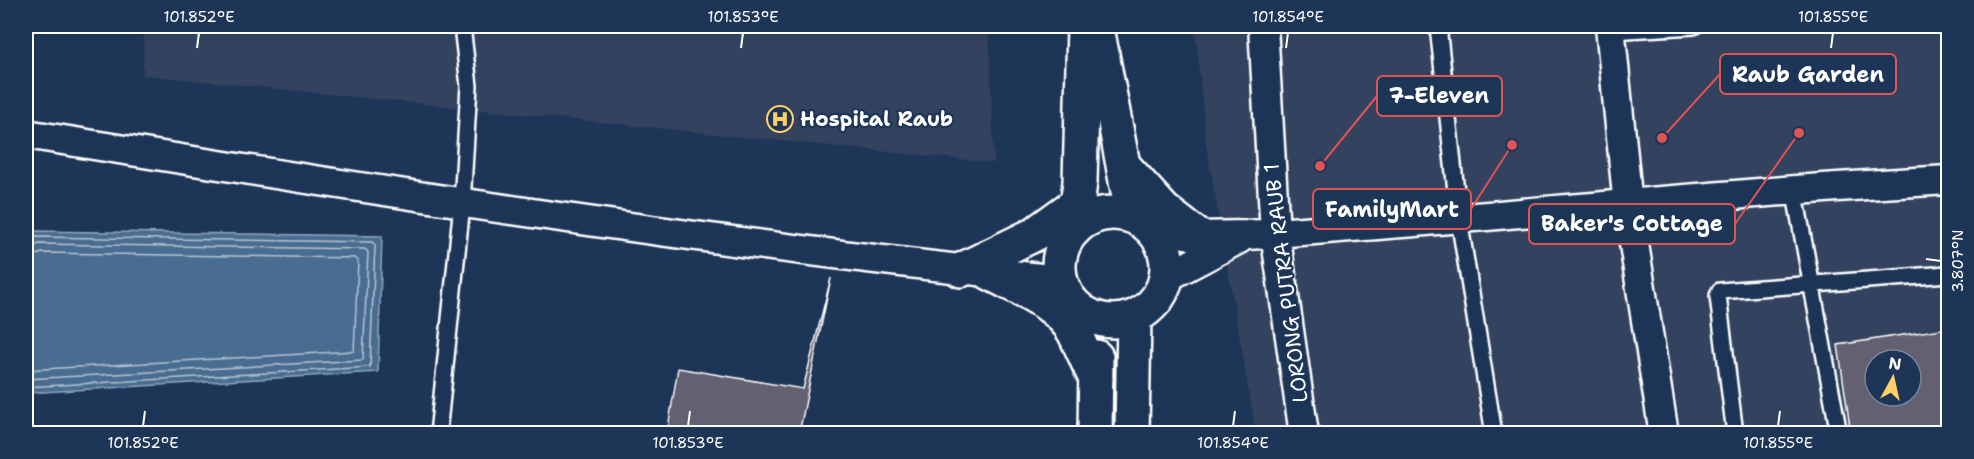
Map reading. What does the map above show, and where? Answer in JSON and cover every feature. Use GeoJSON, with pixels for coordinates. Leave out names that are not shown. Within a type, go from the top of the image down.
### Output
{"type":"FeatureCollection","features":[{"type":"Feature","properties":{"kind":"street"},"geometry":{"type":"LineString","coordinates":[[1084,26],[1076,216],[1065,243],[1060,270],[1068,296],[1080,310],[1097,318],[1116,321],[1134,317],[1149,307],[1161,293],[1167,277],[1167,260],[1162,244],[1130,202],[1096,26]]}},
{"type":"Feature","properties":{"kind":"street","name":"LORONG PUTRA RAUB 1"},"geometry":{"type":"LineString","coordinates":[[1263,26],[1275,233],[1304,434]]}},
{"type":"Feature","properties":{"kind":"street"},"geometry":{"type":"LineString","coordinates":[[1610,28],[1628,206],[1664,434]]}},
{"type":"Feature","properties":{"kind":"street"},"geometry":{"type":"LineString","coordinates":[[26,134],[462,204],[856,259],[976,271],[1060,270]]}},
{"type":"Feature","properties":{"kind":"street"},"geometry":{"type":"LineString","coordinates":[[1122,163],[1164,210],[1198,236]]}},
{"type":"Feature","properties":{"kind":"street"},"geometry":{"type":"LineString","coordinates":[[976,271],[1033,235],[1076,216],[1088,219],[1105,214],[1122,213],[1145,224],[1198,236],[1247,235],[1628,206],[1794,189],[1948,180]]}},
{"type":"Feature","properties":{"kind":"street"},"geometry":{"type":"LineString","coordinates":[[1167,277],[1247,235]]}},
{"type":"Feature","properties":{"kind":"street"},"geometry":{"type":"LineString","coordinates":[[976,271],[1043,302],[1061,317],[1073,330],[1096,379]]}},
{"type":"Feature","properties":{"kind":"street"},"geometry":{"type":"LineString","coordinates":[[1132,434],[1134,317]]}},
{"type":"Feature","properties":{"kind":"street"},"geometry":{"type":"LineString","coordinates":[[1095,434],[1097,318]]}},
{"type":"Feature","properties":{"kind":"lane"},"geometry":{"type":"LineString","coordinates":[[438,434],[462,204],[469,86],[462,26]]}},
{"type":"Feature","properties":{"kind":"lane"},"geometry":{"type":"LineString","coordinates":[[1438,26],[1459,219],[1494,434]]}},
{"type":"Feature","properties":{"kind":"lane"},"geometry":{"type":"LineString","coordinates":[[1610,28],[1694,26]]}},
{"type":"Feature","properties":{"kind":"lane"},"geometry":{"type":"LineString","coordinates":[[1794,189],[1839,434]]}},
{"type":"Feature","properties":{"kind":"lane"},"geometry":{"type":"LineString","coordinates":[[1734,434],[1718,296],[1720,291],[1948,274]]}},
{"type":"Feature","properties":{"kind":"shaded area","name":"Hospital Raub"},"geometry":{"type":"Polygon","coordinates":[[[144,26],[989,26],[994,163],[143,75],[144,26]]]}},
{"type":"Feature","properties":{"kind":"shaded area"},"geometry":{"type":"Polygon","coordinates":[[[1195,26],[1948,26],[1948,433],[1256,433],[1206,143],[1195,26]]]}},
{"type":"Feature","properties":{"kind":"water"},"geometry":{"type":"Polygon","coordinates":[[[32,231],[382,236],[378,372],[26,393],[26,237],[32,231]]]}},
{"type":"Feature","properties":{"kind":"building"},"geometry":{"type":"Polygon","coordinates":[[[831,278],[799,434],[667,434],[678,368],[803,389],[831,278]]]}},
{"type":"Feature","properties":{"kind":"building"},"geometry":{"type":"Polygon","coordinates":[[[1948,328],[1948,434],[1851,434],[1838,345],[1948,328]]]}},
{"type":"Feature","properties":{"kind":"place","name":"Hospital Raub"},"geometry":{"type":"Point","coordinates":[780,119]}},
{"type":"Feature","properties":{"kind":"place","name":"Baker's Cottage"},"geometry":{"type":"Point","coordinates":[1799,133]}},
{"type":"Feature","properties":{"kind":"place","name":"Raub Garden"},"geometry":{"type":"Point","coordinates":[1662,138]}},
{"type":"Feature","properties":{"kind":"place","name":"FamilyMart"},"geometry":{"type":"Point","coordinates":[1512,145]}},
{"type":"Feature","properties":{"kind":"place","name":"7-Eleven"},"geometry":{"type":"Point","coordinates":[1320,166]}}]}
